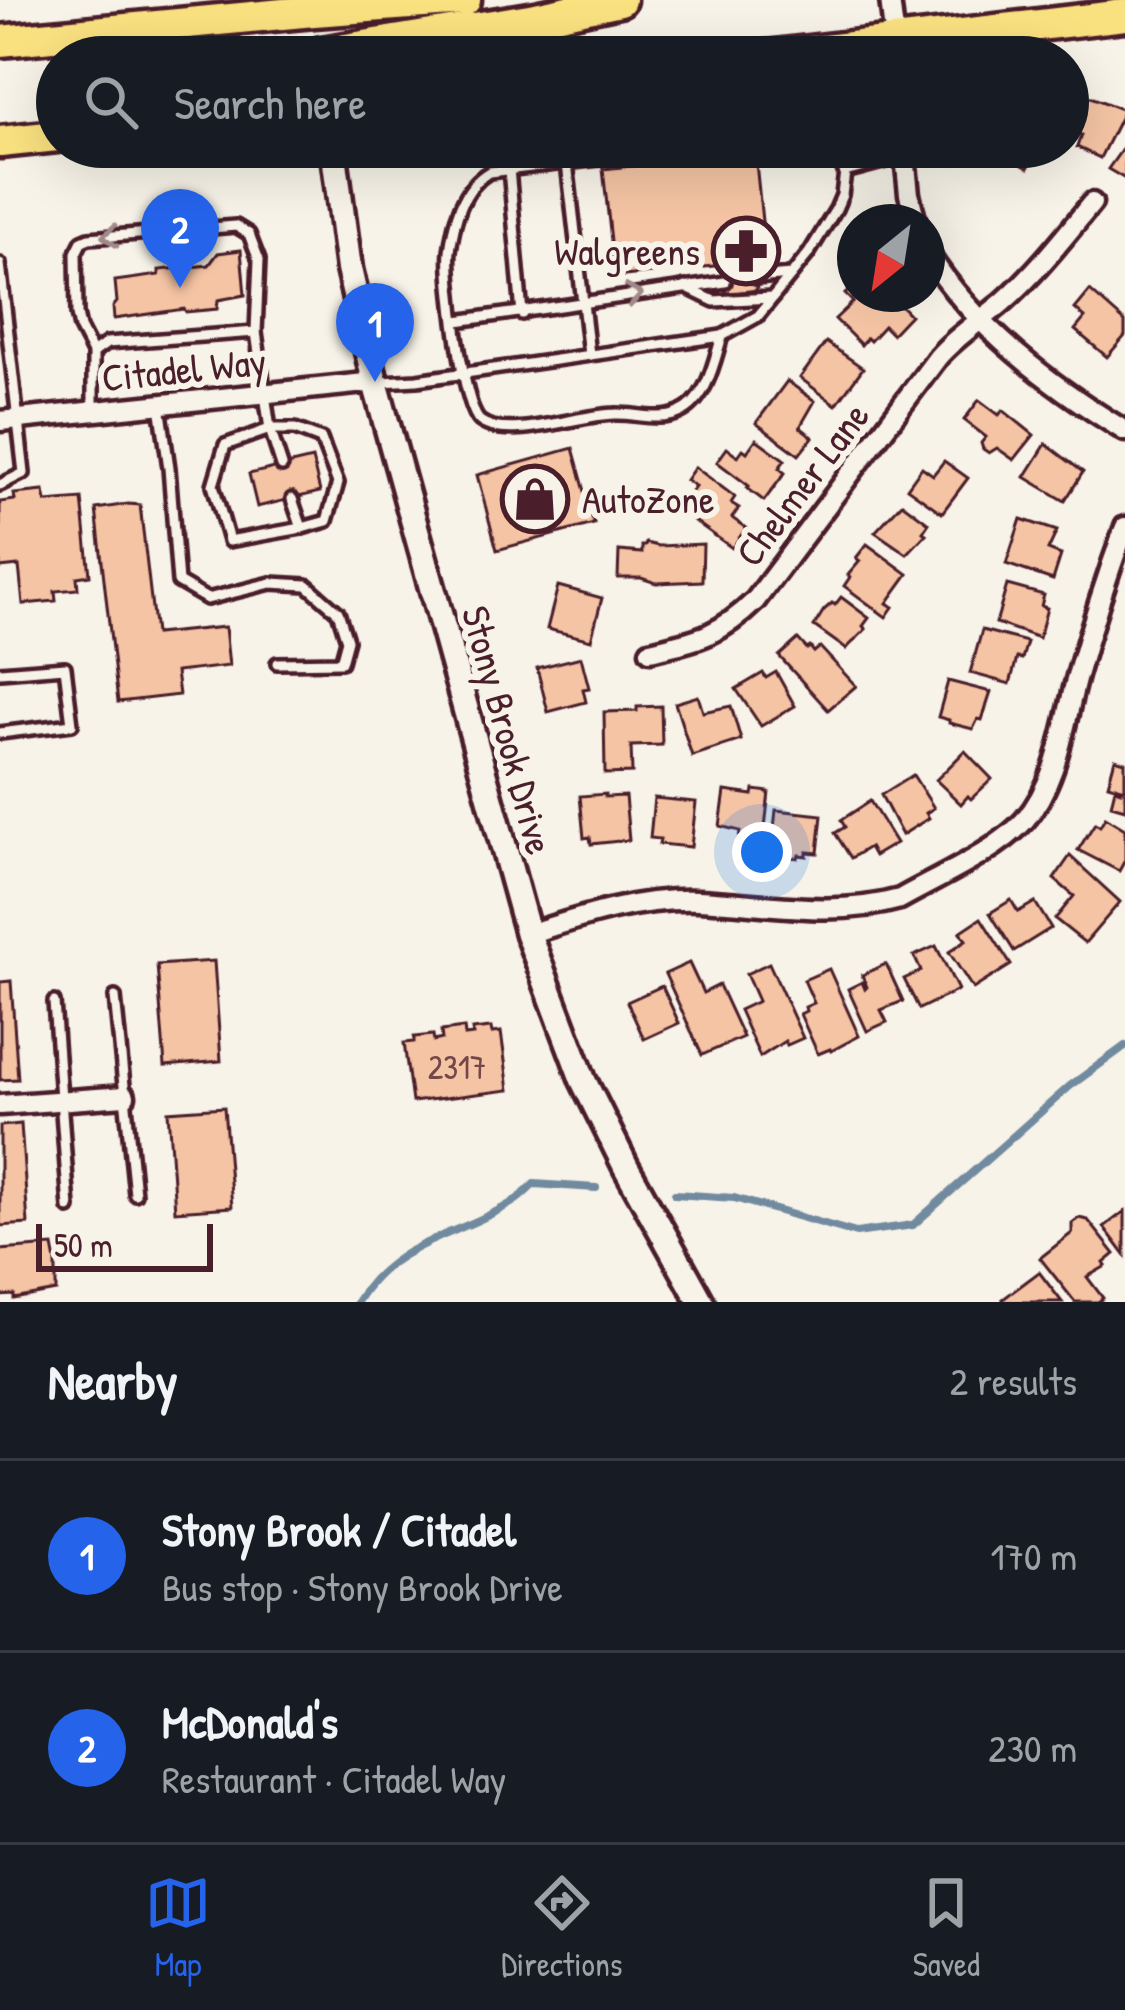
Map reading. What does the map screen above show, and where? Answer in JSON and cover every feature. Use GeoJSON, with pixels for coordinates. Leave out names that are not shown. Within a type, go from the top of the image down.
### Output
{"type":"FeatureCollection","features":[{"type":"Feature","properties":{"kind":"main road"},"geometry":{"type":"LineString","coordinates":[[51,36],[314,5],[464,0]]}},
{"type":"Feature","properties":{"kind":"main road"},"geometry":{"type":"LineString","coordinates":[[428,36],[620,0]]}},
{"type":"Feature","properties":{"kind":"main road"},"geometry":{"type":"LineString","coordinates":[[988,36],[1125,15]]}},
{"type":"Feature","properties":{"kind":"main road"},"geometry":{"type":"LineString","coordinates":[[5,141],[36,132]]}},
{"type":"Feature","properties":{"kind":"main road"},"geometry":{"type":"LineString","coordinates":[[5,141],[36,138]]}},
{"type":"Feature","properties":{"kind":"street"},"geometry":{"type":"LineString","coordinates":[[890,0],[895,36]]}},
{"type":"Feature","properties":{"kind":"street"},"geometry":{"type":"LineString","coordinates":[[314,5],[318,36]]}},
{"type":"Feature","properties":{"kind":"street","name":"Stony Brook Drive"},"geometry":{"type":"LineString","coordinates":[[336,168],[349,269],[375,382],[528,934],[583,1080],[701,1302]]}},
{"type":"Feature","properties":{"kind":"street"},"geometry":{"type":"LineString","coordinates":[[907,168],[913,204]]}},
{"type":"Feature","properties":{"kind":"street","name":"Chelmer Lane"},"geometry":{"type":"LineString","coordinates":[[650,651],[717,632],[755,601],[952,340],[1019,285],[1092,203]]}},
{"type":"Feature","properties":{"kind":"street"},"geometry":{"type":"LineString","coordinates":[[945,278],[1030,366],[1125,431]]}},
{"type":"Feature","properties":{"kind":"street","name":"Citadel Way"},"geometry":{"type":"LineString","coordinates":[[9,420],[375,382]]}},
{"type":"Feature","properties":{"kind":"street"},"geometry":{"type":"LineString","coordinates":[[528,934],[612,907],[654,902],[696,900],[800,909],[884,904],[1008,837],[1035,806],[1052,773],[1078,671],[1125,527]]}},
{"type":"Feature","properties":{"kind":"street"},"geometry":{"type":"LineString","coordinates":[[0,1105],[125,1096]]}},
{"type":"Feature","properties":{"kind":"lane"},"geometry":{"type":"LineString","coordinates":[[519,168],[489,172],[475,180],[460,207],[449,255],[472,412],[492,428],[509,429],[612,413],[681,413],[701,395],[722,336]]}},
{"type":"Feature","properties":{"kind":"lane"},"geometry":{"type":"LineString","coordinates":[[568,168],[590,355]]}},
{"type":"Feature","properties":{"kind":"lane"},"geometry":{"type":"LineString","coordinates":[[375,382],[463,374],[722,336],[758,316],[809,253],[842,195],[842,168]]}},
{"type":"Feature","properties":{"kind":"lane"},"geometry":{"type":"LineString","coordinates":[[845,172],[857,168]]}},
{"type":"Feature","properties":{"kind":"lane"},"geometry":{"type":"LineString","coordinates":[[509,169],[522,314]]}},
{"type":"Feature","properties":{"kind":"lane"},"geometry":{"type":"LineString","coordinates":[[94,411],[93,353],[77,314],[76,253],[82,241],[236,226],[249,234],[259,260],[256,332],[270,429],[282,466]]}},
{"type":"Feature","properties":{"kind":"lane"},"geometry":{"type":"LineString","coordinates":[[0,264],[9,420],[24,473],[0,484]]}},
{"type":"Feature","properties":{"kind":"lane"},"geometry":{"type":"LineString","coordinates":[[756,278],[791,275]]}},
{"type":"Feature","properties":{"kind":"lane"},"geometry":{"type":"LineString","coordinates":[[457,322],[725,282]]}},
{"type":"Feature","properties":{"kind":"lane"},"geometry":{"type":"LineString","coordinates":[[686,287],[714,301],[771,298]]}},
{"type":"Feature","properties":{"kind":"lane"},"geometry":{"type":"LineString","coordinates":[[93,353],[107,343],[256,332]]}},
{"type":"Feature","properties":{"kind":"lane"},"geometry":{"type":"LineString","coordinates":[[160,405],[178,582],[207,599],[271,583],[307,585],[338,612],[347,640],[341,662],[277,663]]}},
{"type":"Feature","properties":{"kind":"lane"},"geometry":{"type":"LineString","coordinates":[[270,429],[295,429],[321,440],[338,483],[327,521],[229,541],[213,485],[225,445],[270,429]]}},
{"type":"Feature","properties":{"kind":"lane"},"geometry":{"type":"LineString","coordinates":[[292,499],[302,528]]}},
{"type":"Feature","properties":{"kind":"lane"},"geometry":{"type":"LineString","coordinates":[[0,672],[65,668],[72,724],[0,733]]}},
{"type":"Feature","properties":{"kind":"lane"},"geometry":{"type":"LineString","coordinates":[[116,997],[135,1194]]}},
{"type":"Feature","properties":{"kind":"lane"},"geometry":{"type":"LineString","coordinates":[[54,1002],[69,1208]]}},
{"type":"Feature","properties":{"kind":"building"},"geometry":{"type":"Polygon","coordinates":[[[1089,96],[1124,110],[1100,158],[1089,153],[1089,96]]]}},
{"type":"Feature","properties":{"kind":"building"},"geometry":{"type":"Polygon","coordinates":[[[1125,145],[1125,179],[1108,169],[1125,145]]]}},
{"type":"Feature","properties":{"kind":"building","name":"Walgreens"},"geometry":{"type":"Polygon","coordinates":[[[757,168],[766,260],[754,261],[757,290],[726,294],[723,265],[615,277],[603,169],[757,168]]]}},
{"type":"Feature","properties":{"kind":"building"},"geometry":{"type":"Polygon","coordinates":[[[241,250],[245,295],[218,300],[217,309],[114,319],[115,281],[209,265],[218,253],[241,250]]]}},
{"type":"Feature","properties":{"kind":"building"},"geometry":{"type":"Polygon","coordinates":[[[1090,291],[1125,322],[1125,336],[1107,357],[1075,330],[1085,318],[1075,309],[1090,291]]]}},
{"type":"Feature","properties":{"kind":"building"},"geometry":{"type":"Polygon","coordinates":[[[842,312],[910,315],[892,334],[884,326],[861,345],[835,319],[842,312]]]}},
{"type":"Feature","properties":{"kind":"building"},"geometry":{"type":"Polygon","coordinates":[[[826,342],[863,368],[836,405],[800,378],[826,342]]]}},
{"type":"Feature","properties":{"kind":"building"},"geometry":{"type":"Polygon","coordinates":[[[787,381],[815,401],[800,427],[813,437],[799,455],[756,423],[787,381]]]}},
{"type":"Feature","properties":{"kind":"building"},"geometry":{"type":"Polygon","coordinates":[[[979,400],[999,415],[1003,410],[1034,435],[1014,460],[997,448],[989,453],[983,449],[986,437],[964,420],[979,400]]]}},
{"type":"Feature","properties":{"kind":"building"},"geometry":{"type":"Polygon","coordinates":[[[756,439],[785,460],[779,468],[785,473],[764,501],[717,462],[727,448],[738,456],[756,439]]]}},
{"type":"Feature","properties":{"kind":"building"},"geometry":{"type":"Polygon","coordinates":[[[1046,444],[1083,472],[1065,501],[1025,477],[1046,444]]]}},
{"type":"Feature","properties":{"kind":"building","name":"AutoZone"},"geometry":{"type":"Polygon","coordinates":[[[573,448],[594,524],[497,550],[477,475],[573,448]]]}},
{"type":"Feature","properties":{"kind":"building"},"geometry":{"type":"Polygon","coordinates":[[[312,459],[320,492],[257,507],[249,474],[312,459]]]}},
{"type":"Feature","properties":{"kind":"building"},"geometry":{"type":"Polygon","coordinates":[[[944,461],[968,478],[942,513],[907,488],[922,467],[933,475],[944,461]]]}},
{"type":"Feature","properties":{"kind":"building"},"geometry":{"type":"Polygon","coordinates":[[[695,467],[735,497],[731,503],[739,508],[732,518],[746,528],[732,548],[678,509],[695,486],[686,480],[695,467]]]}},
{"type":"Feature","properties":{"kind":"building"},"geometry":{"type":"Polygon","coordinates":[[[44,491],[46,502],[82,499],[90,575],[77,577],[78,589],[55,591],[56,601],[23,604],[19,566],[0,568],[0,502],[15,500],[14,494],[44,491]]]}},
{"type":"Feature","properties":{"kind":"building"},"geometry":{"type":"Polygon","coordinates":[[[902,503],[929,523],[926,534],[907,554],[875,532],[902,503]]]}},
{"type":"Feature","properties":{"kind":"building"},"geometry":{"type":"Polygon","coordinates":[[[140,505],[155,634],[225,627],[229,666],[176,672],[179,695],[118,702],[96,509],[140,505]]]}},
{"type":"Feature","properties":{"kind":"building"},"geometry":{"type":"Polygon","coordinates":[[[1021,519],[1057,531],[1048,550],[1061,555],[1053,580],[1006,564],[1021,519]]]}},
{"type":"Feature","properties":{"kind":"building"},"geometry":{"type":"Polygon","coordinates":[[[646,543],[703,544],[702,581],[656,583],[618,578],[619,551],[642,553],[646,543]]]}},
{"type":"Feature","properties":{"kind":"building"},"geometry":{"type":"Polygon","coordinates":[[[867,544],[908,574],[887,603],[893,607],[886,617],[844,586],[867,544]]]}},
{"type":"Feature","properties":{"kind":"building"},"geometry":{"type":"Polygon","coordinates":[[[1007,585],[1044,595],[1041,606],[1047,608],[1039,638],[996,623],[1007,585]]]}},
{"type":"Feature","properties":{"kind":"building"},"geometry":{"type":"Polygon","coordinates":[[[558,586],[602,598],[591,640],[547,629],[558,586]]]}},
{"type":"Feature","properties":{"kind":"building"},"geometry":{"type":"Polygon","coordinates":[[[841,597],[869,618],[863,626],[866,629],[846,649],[814,626],[841,597]]]}},
{"type":"Feature","properties":{"kind":"building"},"geometry":{"type":"Polygon","coordinates":[[[982,630],[1027,642],[1010,684],[970,673],[982,630]]]}},
{"type":"Feature","properties":{"kind":"building"},"geometry":{"type":"Polygon","coordinates":[[[798,639],[814,652],[820,647],[856,686],[828,710],[779,656],[798,639]]]}},
{"type":"Feature","properties":{"kind":"building"},"geometry":{"type":"Polygon","coordinates":[[[581,657],[589,688],[583,689],[586,702],[548,712],[537,668],[581,657]]]}},
{"type":"Feature","properties":{"kind":"building"},"geometry":{"type":"Polygon","coordinates":[[[776,672],[795,706],[761,726],[736,689],[763,673],[766,678],[776,672]]]}},
{"type":"Feature","properties":{"kind":"building"},"geometry":{"type":"Polygon","coordinates":[[[948,681],[991,692],[982,720],[973,729],[938,717],[948,681]]]}},
{"type":"Feature","properties":{"kind":"building"},"geometry":{"type":"Polygon","coordinates":[[[698,696],[703,712],[731,706],[741,740],[692,756],[675,703],[698,696]]]}},
{"type":"Feature","properties":{"kind":"building"},"geometry":{"type":"Polygon","coordinates":[[[661,706],[662,745],[631,746],[632,773],[605,774],[604,712],[661,706]]]}},
{"type":"Feature","properties":{"kind":"building"},"geometry":{"type":"Polygon","coordinates":[[[965,751],[992,779],[961,804],[936,780],[965,751]]]}},
{"type":"Feature","properties":{"kind":"building"},"geometry":{"type":"Polygon","coordinates":[[[1115,759],[1125,762],[1125,809],[1111,805],[1115,789],[1122,788],[1108,784],[1115,759]]]}},
{"type":"Feature","properties":{"kind":"building"},"geometry":{"type":"Polygon","coordinates":[[[913,775],[934,808],[926,813],[929,818],[902,835],[881,795],[913,775]]]}},
{"type":"Feature","properties":{"kind":"building"},"geometry":{"type":"Polygon","coordinates":[[[754,790],[769,792],[762,855],[737,851],[740,831],[720,826],[725,791],[753,795],[754,790]]]}},
{"type":"Feature","properties":{"kind":"building"},"geometry":{"type":"Polygon","coordinates":[[[580,796],[625,796],[629,840],[591,844],[590,837],[584,838],[580,796]]]}},
{"type":"Feature","properties":{"kind":"building"},"geometry":{"type":"Polygon","coordinates":[[[654,798],[696,802],[691,847],[659,844],[660,839],[650,838],[654,798]]]}},
{"type":"Feature","properties":{"kind":"building"},"geometry":{"type":"Polygon","coordinates":[[[870,801],[896,843],[874,856],[869,847],[851,858],[835,833],[845,827],[841,820],[870,801]]]}},
{"type":"Feature","properties":{"kind":"building"},"geometry":{"type":"Polygon","coordinates":[[[776,810],[822,815],[818,853],[807,852],[798,858],[771,855],[776,810]]]}},
{"type":"Feature","properties":{"kind":"building"},"geometry":{"type":"Polygon","coordinates":[[[1105,817],[1125,829],[1125,860],[1119,871],[1078,850],[1095,823],[1100,826],[1105,817]]]}},
{"type":"Feature","properties":{"kind":"building"},"geometry":{"type":"Polygon","coordinates":[[[1070,856],[1120,902],[1085,943],[1055,919],[1074,896],[1054,879],[1070,856]]]}},
{"type":"Feature","properties":{"kind":"building"},"geometry":{"type":"Polygon","coordinates":[[[1011,900],[1018,912],[1035,902],[1051,928],[1014,951],[990,913],[1011,900]]]}},
{"type":"Feature","properties":{"kind":"building"},"geometry":{"type":"Polygon","coordinates":[[[981,918],[1011,965],[973,989],[949,952],[966,940],[960,932],[981,918]]]}},
{"type":"Feature","properties":{"kind":"building"},"geometry":{"type":"Polygon","coordinates":[[[936,946],[958,990],[919,1009],[904,979],[921,971],[914,956],[936,946]]]}},
{"type":"Feature","properties":{"kind":"building"},"geometry":{"type":"Polygon","coordinates":[[[214,961],[221,1061],[165,1066],[157,965],[214,961]]]}},
{"type":"Feature","properties":{"kind":"building"},"geometry":{"type":"Polygon","coordinates":[[[689,963],[703,993],[719,985],[743,1037],[702,1055],[665,974],[689,963]]]}},
{"type":"Feature","properties":{"kind":"building"},"geometry":{"type":"Polygon","coordinates":[[[769,963],[803,1038],[787,1045],[785,1041],[760,1057],[739,1010],[758,1001],[746,974],[769,963]]]}},
{"type":"Feature","properties":{"kind":"building"},"geometry":{"type":"Polygon","coordinates":[[[886,964],[903,1001],[881,1010],[887,1022],[867,1031],[848,989],[862,982],[865,989],[862,975],[886,964]]]}},
{"type":"Feature","properties":{"kind":"building"},"geometry":{"type":"Polygon","coordinates":[[[829,969],[859,1036],[818,1054],[800,1014],[814,1003],[804,980],[829,969]]]}},
{"type":"Feature","properties":{"kind":"building"},"geometry":{"type":"Polygon","coordinates":[[[11,981],[18,1079],[0,1080],[0,982],[11,981]]]}},
{"type":"Feature","properties":{"kind":"building"},"geometry":{"type":"Polygon","coordinates":[[[662,986],[679,1023],[644,1039],[627,1002],[662,986]]]}},
{"type":"Feature","properties":{"kind":"building"},"geometry":{"type":"Polygon","coordinates":[[[464,1028],[465,1036],[473,1035],[472,1030],[501,1032],[509,1090],[412,1102],[404,1043],[433,1035],[434,1041],[442,1039],[441,1031],[464,1028]]]}},
{"type":"Feature","properties":{"kind":"building"},"geometry":{"type":"Polygon","coordinates":[[[224,1107],[232,1207],[175,1211],[168,1111],[224,1107]]]}},
{"type":"Feature","properties":{"kind":"building"},"geometry":{"type":"Polygon","coordinates":[[[21,1124],[28,1224],[0,1226],[0,1126],[21,1124]]]}},
{"type":"Feature","properties":{"kind":"building"},"geometry":{"type":"Polygon","coordinates":[[[1125,1211],[1125,1255],[1104,1227],[1125,1211]]]}},
{"type":"Feature","properties":{"kind":"building"},"geometry":{"type":"Polygon","coordinates":[[[1079,1218],[1088,1220],[1115,1254],[1087,1277],[1103,1298],[1098,1302],[1075,1302],[1040,1258],[1072,1233],[1072,1223],[1079,1218]]]}},
{"type":"Feature","properties":{"kind":"building"},"geometry":{"type":"Polygon","coordinates":[[[53,1246],[56,1291],[14,1299],[14,1295],[0,1296],[0,1250],[53,1246]]]}},
{"type":"Feature","properties":{"kind":"building"},"geometry":{"type":"Polygon","coordinates":[[[1039,1272],[1062,1302],[1005,1302],[1003,1299],[1039,1272]]]}},
{"type":"Feature","properties":{"kind":"waterway"},"geometry":{"type":"LineString","coordinates":[[675,1194],[734,1198],[856,1233],[913,1225],[1070,1086],[1125,1046]]}},
{"type":"Feature","properties":{"kind":"waterway"},"geometry":{"type":"LineString","coordinates":[[357,1302],[372,1281],[408,1252],[492,1214],[534,1184],[596,1188]]}},
{"type":"Feature","properties":{"kind":"place","name":"Walgreens"},"geometry":{"type":"Point","coordinates":[746,251]}},
{"type":"Feature","properties":{"kind":"place","name":"McDonald's"},"geometry":{"type":"Point","coordinates":[180,288]}},
{"type":"Feature","properties":{"kind":"place","name":"Stony Brook / Citadel"},"geometry":{"type":"Point","coordinates":[375,382]}},
{"type":"Feature","properties":{"kind":"place","name":"AutoZone"},"geometry":{"type":"Point","coordinates":[535,499]}}]}
